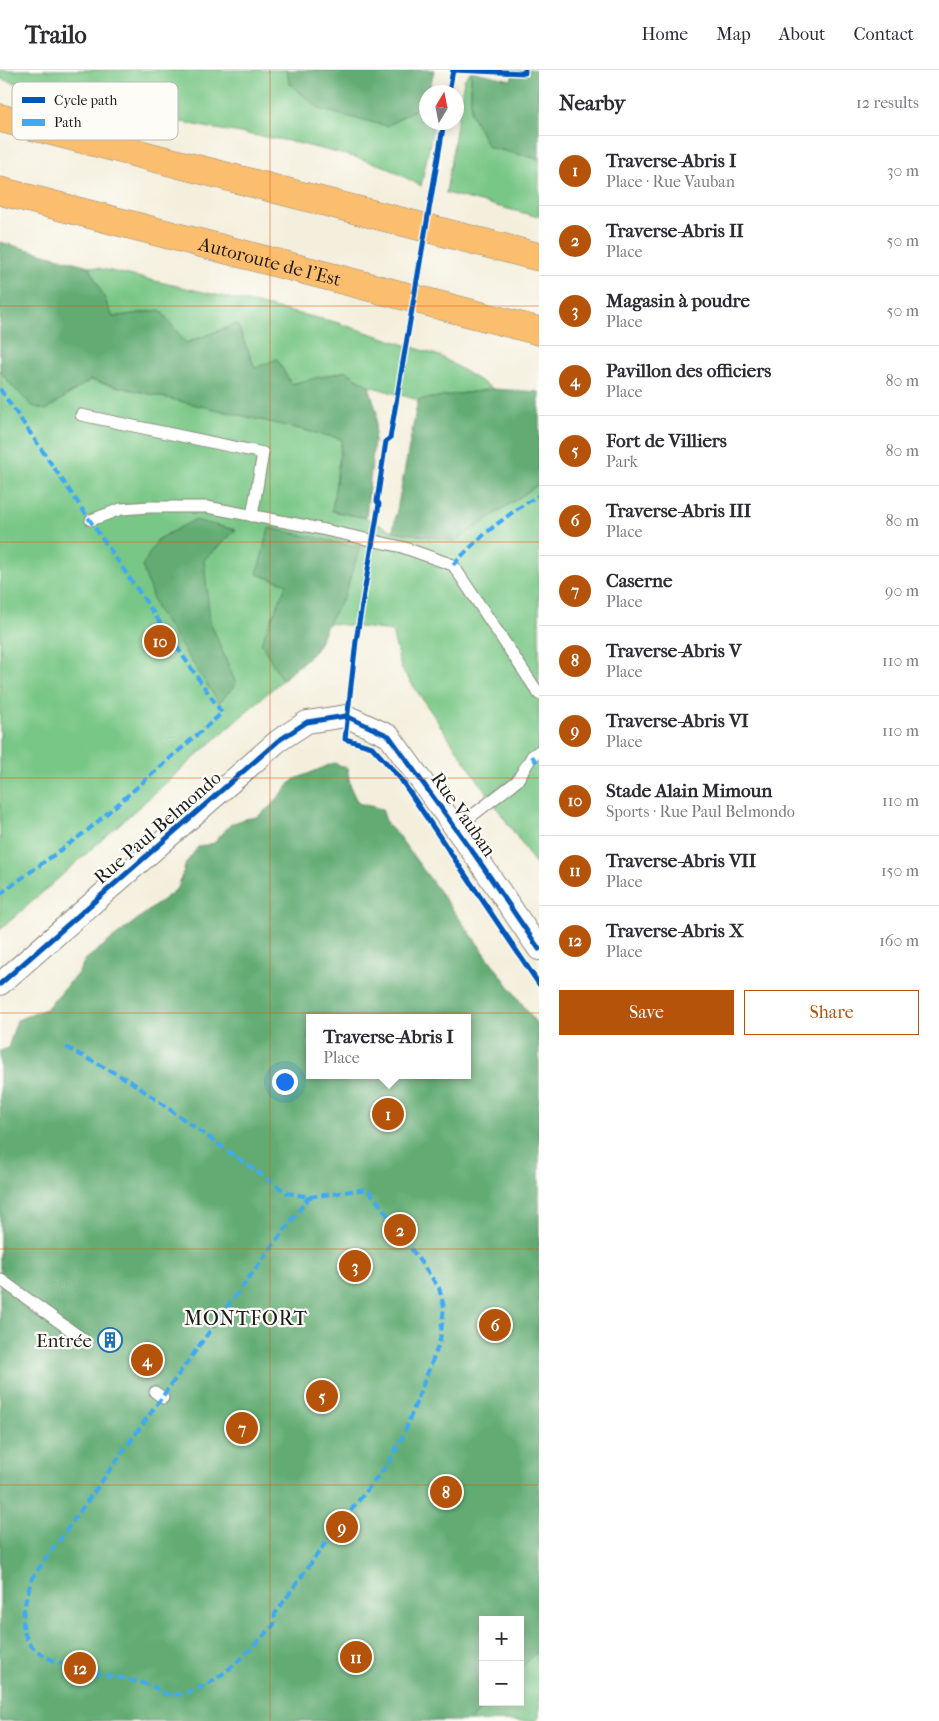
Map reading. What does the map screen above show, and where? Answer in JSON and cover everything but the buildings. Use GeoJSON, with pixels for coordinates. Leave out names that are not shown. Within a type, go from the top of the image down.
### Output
{"type":"FeatureCollection","features":[{"type":"Feature","properties":{"kind":"highway"},"geometry":{"type":"LineString","coordinates":[[85,140],[539,257]]}},
{"type":"Feature","properties":{"kind":"highway","name":"Autoroute de l’Est"},"geometry":{"type":"LineString","coordinates":[[0,191],[539,331]]}},
{"type":"Feature","properties":{"kind":"street","name":"Rue Vauban"},"geometry":{"type":"LineString","coordinates":[[346,716],[389,736],[456,828],[539,949]]}},
{"type":"Feature","properties":{"kind":"street","name":"Rue Paul Belmondo"},"geometry":{"type":"LineString","coordinates":[[2,978],[278,741],[307,722],[346,716]]}},
{"type":"Feature","properties":{"kind":"lane"},"geometry":{"type":"LineString","coordinates":[[81,415],[263,453],[252,516]]}},
{"type":"Feature","properties":{"kind":"lane"},"geometry":{"type":"LineString","coordinates":[[91,520],[121,509],[150,507],[207,508],[402,547],[453,565],[539,694]]}},
{"type":"Feature","properties":{"kind":"lane"},"geometry":{"type":"LineString","coordinates":[[456,828],[517,781],[532,756],[539,751]]}},
{"type":"Feature","properties":{"kind":"lane"},"geometry":{"type":"LineString","coordinates":[[0,1278],[84,1340]]}},
{"type":"Feature","properties":{"kind":"green space"},"geometry":{"type":"Polygon","coordinates":[[[0,70],[286,70],[290,84],[387,126],[419,107],[419,130],[433,130],[421,186],[384,166],[354,157],[289,141],[178,121],[178,82],[12,82],[0,79],[0,70]]]}},
{"type":"Feature","properties":{"kind":"green space"},"geometry":{"type":"Polygon","coordinates":[[[286,70],[434,70],[431,85],[419,85],[419,107],[387,126],[321,110],[290,84],[286,70]]]}},
{"type":"Feature","properties":{"kind":"green space"},"geometry":{"type":"Polygon","coordinates":[[[514,70],[539,70],[539,159],[488,147],[471,113],[471,71],[511,80],[514,70]]]}},
{"type":"Feature","properties":{"kind":"green space"},"geometry":{"type":"Polygon","coordinates":[[[471,71],[471,113],[488,147],[539,159],[539,217],[446,193],[456,130],[464,130],[464,80],[471,71]]]}},
{"type":"Feature","properties":{"kind":"green space"},"geometry":{"type":"Polygon","coordinates":[[[0,242],[89,266],[113,317],[160,310],[186,343],[237,324],[255,368],[277,359],[291,384],[346,371],[369,386],[377,413],[366,518],[332,511],[342,439],[90,380],[46,410],[32,406],[10,384],[0,370],[0,242]]]}},
{"type":"Feature","properties":{"kind":"green space"},"geometry":{"type":"Polygon","coordinates":[[[89,266],[335,322],[440,356],[493,389],[418,400],[369,386],[346,371],[291,384],[255,368],[237,324],[185,343],[160,310],[113,317],[89,266]]]}},
{"type":"Feature","properties":{"kind":"green space"},"geometry":{"type":"Polygon","coordinates":[[[0,370],[10,384],[46,410],[90,380],[342,439],[332,511],[366,518],[393,531],[455,541],[539,484],[539,869],[401,668],[392,631],[328,623],[315,651],[0,930],[0,370]]]}},
{"type":"Feature","properties":{"kind":"green space"},"geometry":{"type":"Polygon","coordinates":[[[493,389],[539,392],[539,484],[455,541],[393,531],[418,400],[493,389]]]}},
{"type":"Feature","properties":{"kind":"green space"},"geometry":{"type":"Polygon","coordinates":[[[194,520],[236,530],[204,560],[210,621],[236,684],[219,703],[156,608],[142,566],[158,539],[194,520]]]}},
{"type":"Feature","properties":{"kind":"green space"},"geometry":{"type":"Polygon","coordinates":[[[269,528],[360,547],[344,597],[328,623],[315,651],[282,680],[261,643],[287,584],[257,574],[269,528]]]}},
{"type":"Feature","properties":{"kind":"green space"},"geometry":{"type":"Polygon","coordinates":[[[334,763],[347,768],[351,789],[358,803],[382,809],[387,824],[397,834],[539,1027],[539,1654],[536,1653],[524,1665],[524,1616],[479,1616],[479,1706],[484,1706],[470,1721],[0,1721],[0,1051],[8,1048],[17,1020],[46,1009],[79,972],[85,960],[178,888],[186,863],[198,847],[214,843],[231,824],[257,817],[272,805],[293,780],[334,763]]]}},
{"type":"Feature","properties":{"kind":"green space"},"geometry":{"type":"Polygon","coordinates":[[[536,1653],[539,1654],[539,1717],[536,1721],[470,1721],[484,1706],[524,1706],[524,1665],[536,1653]]]}},
{"type":"Feature","properties":{"kind":"marked path"},"geometry":{"type":"LineString","coordinates":[[0,389],[222,713],[88,830],[0,894]]}},
{"type":"Feature","properties":{"kind":"marked path"},"geometry":{"type":"LineString","coordinates":[[453,565],[493,527],[539,495]]}},
{"type":"Feature","properties":{"kind":"marked path"},"geometry":{"type":"LineString","coordinates":[[532,756],[539,766]]}},
{"type":"Feature","properties":{"kind":"marked path"},"geometry":{"type":"LineString","coordinates":[[66,1047],[130,1081],[287,1193],[309,1197],[367,1189],[439,1288],[444,1307],[440,1341],[403,1436],[389,1462],[326,1542],[275,1614],[274,1625],[234,1665],[211,1682],[185,1693],[171,1695],[146,1684],[65,1665],[36,1651],[28,1641],[23,1626],[24,1610],[32,1578],[219,1318],[309,1197]]}},
{"type":"Feature","properties":{"kind":"cycle path"},"geometry":{"type":"LineString","coordinates":[[450,85],[453,70],[525,73],[525,70]]}},
{"type":"Feature","properties":{"kind":"cycle path"},"geometry":{"type":"LineString","coordinates":[[443,130],[390,438],[386,441],[377,501],[379,504],[356,641],[345,739],[372,747],[400,778],[539,984]]}},
{"type":"Feature","properties":{"kind":"cycle path"},"geometry":{"type":"LineString","coordinates":[[346,716],[389,736],[475,855],[539,949]]}},
{"type":"Feature","properties":{"kind":"cycle path"},"geometry":{"type":"LineString","coordinates":[[0,984],[278,741],[307,722],[346,716]]}},
{"type":"Feature","properties":{"kind":"place","name":"Stade Alain Mimoun"},"geometry":{"type":"Point","coordinates":[160,641]}},
{"type":"Feature","properties":{"kind":"place","name":"Traverse-Abris I"},"geometry":{"type":"Point","coordinates":[388,1114]}},
{"type":"Feature","properties":{"kind":"place","name":"Traverse-Abris II"},"geometry":{"type":"Point","coordinates":[400,1230]}},
{"type":"Feature","properties":{"kind":"place","name":"Magasin à poudre"},"geometry":{"type":"Point","coordinates":[355,1266]}},
{"type":"Feature","properties":{"kind":"place","name":"Traverse-Abris III"},"geometry":{"type":"Point","coordinates":[495,1325]}},
{"type":"Feature","properties":{"kind":"place","name":"Entrée"},"geometry":{"type":"Point","coordinates":[110,1340]}},
{"type":"Feature","properties":{"kind":"place","name":"Pavillon des officiers"},"geometry":{"type":"Point","coordinates":[147,1360]}},
{"type":"Feature","properties":{"kind":"place","name":"Fort de Villiers"},"geometry":{"type":"Point","coordinates":[322,1396]}},
{"type":"Feature","properties":{"kind":"place","name":"Caserne"},"geometry":{"type":"Point","coordinates":[242,1428]}},
{"type":"Feature","properties":{"kind":"place","name":"Traverse-Abris V"},"geometry":{"type":"Point","coordinates":[446,1492]}},
{"type":"Feature","properties":{"kind":"place","name":"Traverse-Abris VI"},"geometry":{"type":"Point","coordinates":[342,1527]}},
{"type":"Feature","properties":{"kind":"place","name":"Traverse-Abris VII"},"geometry":{"type":"Point","coordinates":[356,1657]}},
{"type":"Feature","properties":{"kind":"place","name":"Traverse-Abris X"},"geometry":{"type":"Point","coordinates":[80,1668]}},
{"type":"Feature","properties":{"kind":"district","name":"MONTFORT"},"geometry":{"type":"Point","coordinates":[246,1318]}}]}
